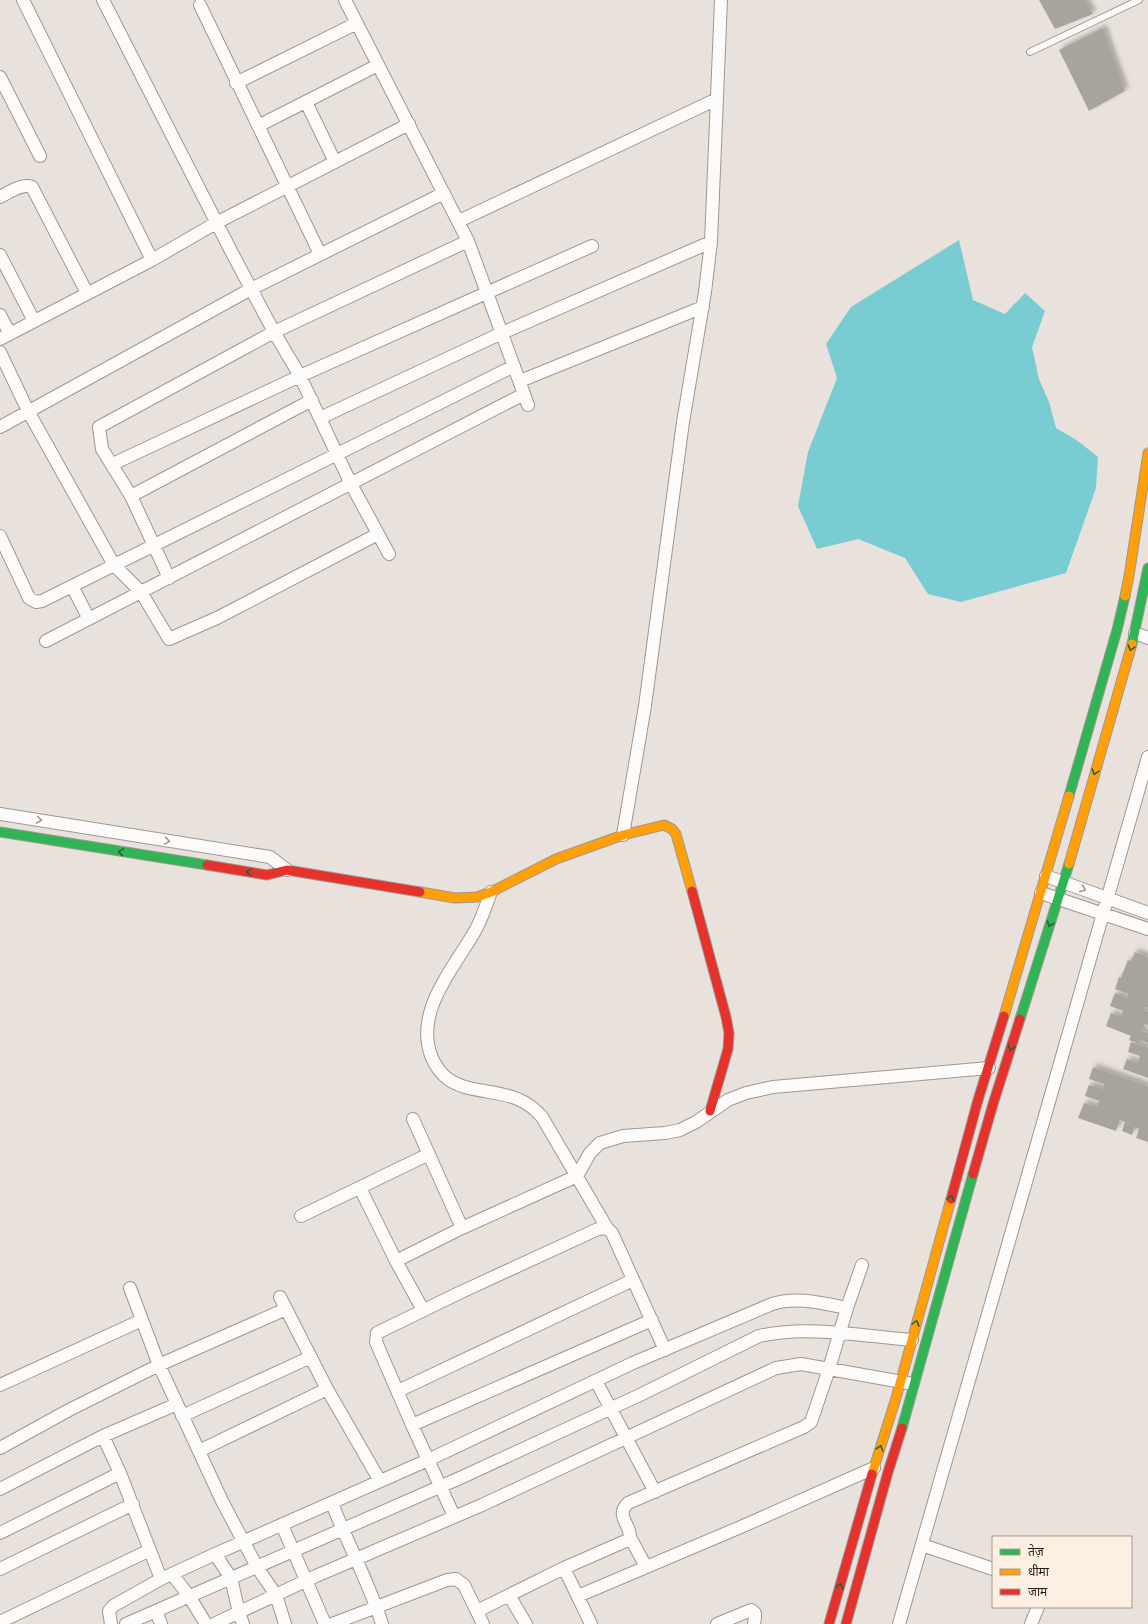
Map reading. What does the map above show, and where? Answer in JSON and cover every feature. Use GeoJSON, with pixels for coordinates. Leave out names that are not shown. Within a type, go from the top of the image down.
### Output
{"type":"FeatureCollection","features":[{"type":"Feature","properties":{"kind":"main road"},"geometry":{"type":"LineString","coordinates":[[829,1624],[912,1340],[978,1100],[989,1068],[1041,893],[1124,604],[1148,453]]}},
{"type":"Feature","properties":{"kind":"main road"},"geometry":{"type":"LineString","coordinates":[[846,1624],[888,1472],[915,1385],[993,1104],[1064,882],[1135,633],[1148,568]]}},
{"type":"Feature","properties":{"kind":"main road"},"geometry":{"type":"LineString","coordinates":[[0,832],[267,875],[287,870],[455,898],[478,897],[556,859],[623,835],[664,825],[672,829],[676,834],[726,1017],[729,1033],[728,1049],[710,1111]]}},
{"type":"Feature","properties":{"kind":"street"},"geometry":{"type":"LineString","coordinates":[[23,0],[152,260]]}},
{"type":"Feature","properties":{"kind":"street"},"geometry":{"type":"LineString","coordinates":[[102,0],[216,223],[274,332],[300,376],[352,484],[389,554]]}},
{"type":"Feature","properties":{"kind":"street"},"geometry":{"type":"LineString","coordinates":[[345,0],[468,240],[528,405]]}},
{"type":"Feature","properties":{"kind":"street"},"geometry":{"type":"LineString","coordinates":[[623,835],[645,706],[683,422],[703,306],[711,242],[721,0]]}},
{"type":"Feature","properties":{"kind":"street"},"geometry":{"type":"LineString","coordinates":[[200,5],[236,83],[320,254]]}},
{"type":"Feature","properties":{"kind":"street"},"geometry":{"type":"LineString","coordinates":[[236,83],[357,23]]}},
{"type":"Feature","properties":{"kind":"street"},"geometry":{"type":"LineString","coordinates":[[258,126],[378,65]]}},
{"type":"Feature","properties":{"kind":"street"},"geometry":{"type":"LineString","coordinates":[[0,77],[40,156]]}},
{"type":"Feature","properties":{"kind":"street"},"geometry":{"type":"LineString","coordinates":[[459,221],[717,99]]}},
{"type":"Feature","properties":{"kind":"street"},"geometry":{"type":"LineString","coordinates":[[306,102],[335,162]]}},
{"type":"Feature","properties":{"kind":"street"},"geometry":{"type":"LineString","coordinates":[[0,315],[5,337],[152,260],[216,223],[409,124]]}},
{"type":"Feature","properties":{"kind":"street"},"geometry":{"type":"LineString","coordinates":[[0,197],[20,187],[27,185],[32,187],[88,293]]}},
{"type":"Feature","properties":{"kind":"street"},"geometry":{"type":"LineString","coordinates":[[0,427],[251,288],[444,193]]}},
{"type":"Feature","properties":{"kind":"street"},"geometry":{"type":"LineString","coordinates":[[168,578],[131,496],[102,449],[99,427],[274,332],[468,240]]}},
{"type":"Feature","properties":{"kind":"street"},"geometry":{"type":"LineString","coordinates":[[320,418],[502,333],[711,242]]}},
{"type":"Feature","properties":{"kind":"street"},"geometry":{"type":"LineString","coordinates":[[117,462],[300,376],[592,246]]}},
{"type":"Feature","properties":{"kind":"street"},"geometry":{"type":"LineString","coordinates":[[0,255],[34,321]]}},
{"type":"Feature","properties":{"kind":"street"},"geometry":{"type":"LineString","coordinates":[[520,381],[703,306]]}},
{"type":"Feature","properties":{"kind":"street"},"geometry":{"type":"LineString","coordinates":[[0,352],[28,411],[114,565],[142,592],[169,639],[217,618],[378,534]]}},
{"type":"Feature","properties":{"kind":"street"},"geometry":{"type":"LineString","coordinates":[[0,536],[29,598],[36,602],[42,601],[514,366]]}},
{"type":"Feature","properties":{"kind":"street"},"geometry":{"type":"LineString","coordinates":[[46,641],[524,394]]}},
{"type":"Feature","properties":{"kind":"street"},"geometry":{"type":"LineString","coordinates":[[131,496],[312,400]]}},
{"type":"Feature","properties":{"kind":"street"},"geometry":{"type":"LineString","coordinates":[[72,586],[89,619]]}},
{"type":"Feature","properties":{"kind":"street"},"geometry":{"type":"LineString","coordinates":[[1135,633],[1148,638]]}},
{"type":"Feature","properties":{"kind":"street"},"geometry":{"type":"LineString","coordinates":[[899,1624],[1148,758]]}},
{"type":"Feature","properties":{"kind":"street"},"geometry":{"type":"LineString","coordinates":[[0,814],[270,857],[287,870]]}},
{"type":"Feature","properties":{"kind":"street"},"geometry":{"type":"LineString","coordinates":[[1046,876],[1148,913]]}},
{"type":"Feature","properties":{"kind":"street"},"geometry":{"type":"LineString","coordinates":[[491,892],[475,930],[435,998],[429,1020],[427,1035],[430,1053],[437,1068],[444,1077],[454,1083],[465,1087],[512,1097],[525,1102],[534,1108],[542,1117],[607,1228],[612,1233],[665,1350]]}},
{"type":"Feature","properties":{"kind":"street"},"geometry":{"type":"LineString","coordinates":[[1041,893],[1148,929]]}},
{"type":"Feature","properties":{"kind":"street"},"geometry":{"type":"LineString","coordinates":[[396,1261],[462,1228],[577,1176],[590,1153],[600,1143],[623,1136],[665,1133],[680,1130],[696,1122],[728,1100],[746,1094],[773,1087],[989,1068]]}},
{"type":"Feature","properties":{"kind":"street"},"geometry":{"type":"LineString","coordinates":[[413,1119],[462,1228]]}},
{"type":"Feature","properties":{"kind":"street"},"geometry":{"type":"LineString","coordinates":[[301,1216],[429,1154]]}},
{"type":"Feature","properties":{"kind":"street"},"geometry":{"type":"LineString","coordinates":[[360,1188],[396,1261],[423,1310]]}},
{"type":"Feature","properties":{"kind":"street"},"geometry":{"type":"LineString","coordinates":[[454,1516],[376,1342],[377,1333],[423,1310],[598,1229],[607,1228]]}},
{"type":"Feature","properties":{"kind":"street"},"geometry":{"type":"LineString","coordinates":[[646,1567],[630,1537],[630,1532],[622,1513],[624,1507],[628,1503],[804,1427],[811,1422],[862,1265]]}},
{"type":"Feature","properties":{"kind":"street"},"geometry":{"type":"LineString","coordinates":[[398,1391],[633,1280]]}},
{"type":"Feature","properties":{"kind":"street"},"geometry":{"type":"LineString","coordinates":[[130,1288],[159,1365],[198,1451],[222,1501],[245,1541],[257,1567],[276,1595],[285,1624]]}},
{"type":"Feature","properties":{"kind":"street"},"geometry":{"type":"LineString","coordinates":[[280,1297],[310,1357],[380,1481]]}},
{"type":"Feature","properties":{"kind":"street"},"geometry":{"type":"LineString","coordinates":[[111,1624],[109,1610],[113,1606],[166,1577],[428,1460],[665,1350],[781,1301],[806,1300],[847,1308]]}},
{"type":"Feature","properties":{"kind":"street"},"geometry":{"type":"LineString","coordinates":[[0,1448],[69,1410],[159,1365],[286,1309]]}},
{"type":"Feature","properties":{"kind":"street"},"geometry":{"type":"LineString","coordinates":[[0,1385],[142,1320]]}},
{"type":"Feature","properties":{"kind":"street"},"geometry":{"type":"LineString","coordinates":[[412,1425],[652,1320]]}},
{"type":"Feature","properties":{"kind":"street"},"geometry":{"type":"LineString","coordinates":[[126,1624],[441,1487],[760,1336],[779,1332],[801,1331],[912,1340]]}},
{"type":"Feature","properties":{"kind":"street"},"geometry":{"type":"LineString","coordinates":[[182,1416],[310,1357]]}},
{"type":"Feature","properties":{"kind":"street"},"geometry":{"type":"LineString","coordinates":[[214,1624],[626,1438],[776,1368],[801,1364],[900,1381],[915,1385]]}},
{"type":"Feature","properties":{"kind":"street"},"geometry":{"type":"LineString","coordinates":[[596,1381],[655,1492]]}},
{"type":"Feature","properties":{"kind":"street"},"geometry":{"type":"LineString","coordinates":[[198,1451],[327,1388]]}},
{"type":"Feature","properties":{"kind":"street"},"geometry":{"type":"LineString","coordinates":[[0,1489],[103,1436],[177,1404]]}},
{"type":"Feature","properties":{"kind":"street"},"geometry":{"type":"LineString","coordinates":[[103,1436],[120,1473],[150,1550],[166,1577],[189,1596],[206,1624]]}},
{"type":"Feature","properties":{"kind":"street"},"geometry":{"type":"LineString","coordinates":[[578,1596],[874,1468]]}},
{"type":"Feature","properties":{"kind":"street"},"geometry":{"type":"LineString","coordinates":[[0,1533],[120,1473]]}},
{"type":"Feature","properties":{"kind":"street"},"geometry":{"type":"LineString","coordinates":[[332,1503],[342,1530],[377,1608],[382,1624]]}},
{"type":"Feature","properties":{"kind":"street"},"geometry":{"type":"LineString","coordinates":[[0,1570],[132,1504]]}},
{"type":"Feature","properties":{"kind":"street"},"geometry":{"type":"LineString","coordinates":[[282,1525],[325,1624]]}},
{"type":"Feature","properties":{"kind":"street"},"geometry":{"type":"LineString","coordinates":[[477,1611],[564,1568],[628,1540],[630,1537]]}},
{"type":"Feature","properties":{"kind":"street"},"geometry":{"type":"LineString","coordinates":[[922,1545],[992,1569]]}},
{"type":"Feature","properties":{"kind":"street"},"geometry":{"type":"LineString","coordinates":[[0,1622],[150,1550]]}},
{"type":"Feature","properties":{"kind":"street"},"geometry":{"type":"LineString","coordinates":[[215,1554],[230,1578],[243,1624]]}},
{"type":"Feature","properties":{"kind":"street"},"geometry":{"type":"LineString","coordinates":[[564,1568],[591,1624]]}},
{"type":"Feature","properties":{"kind":"street"},"geometry":{"type":"LineString","coordinates":[[332,1624],[447,1580],[456,1580],[464,1585],[483,1624]]}},
{"type":"Feature","properties":{"kind":"street"},"geometry":{"type":"LineString","coordinates":[[509,1595],[526,1624]]}},
{"type":"Feature","properties":{"kind":"street"},"geometry":{"type":"LineString","coordinates":[[1031,1624],[1038,1608]]}},
{"type":"Feature","properties":{"kind":"street"},"geometry":{"type":"LineString","coordinates":[[717,1624],[750,1610],[755,1613],[754,1624]]}},
{"type":"Feature","properties":{"kind":"street"},"geometry":{"type":"LineString","coordinates":[[156,1611],[161,1624]]}},
{"type":"Feature","properties":{"kind":"lane"},"geometry":{"type":"LineString","coordinates":[[1030,52],[1139,0]]}},
{"type":"Feature","properties":{"kind":"water"},"geometry":{"type":"Polygon","coordinates":[[[959,240],[973,300],[1005,314],[1025,293],[1045,311],[1032,347],[1039,379],[1049,402],[1056,428],[1078,441],[1098,457],[1096,488],[1066,573],[961,602],[928,594],[905,558],[858,539],[817,549],[798,506],[808,452],[837,378],[826,344],[851,307],[959,240]]]}},
{"type":"Feature","properties":{"kind":"building"},"geometry":{"type":"Polygon","coordinates":[[[1039,0],[1085,0],[1093,14],[1055,29],[1039,0]]]}},
{"type":"Feature","properties":{"kind":"building"},"geometry":{"type":"Polygon","coordinates":[[[1103,28],[1125,91],[1089,111],[1059,50],[1103,28]]]}},
{"type":"Feature","properties":{"kind":"building"},"geometry":{"type":"Polygon","coordinates":[[[1135,952],[1148,957],[1148,1007],[1144,1010],[1148,1012],[1148,1025],[1145,1024],[1142,1031],[1148,1033],[1148,1043],[1141,1040],[1139,1044],[1129,1040],[1131,1036],[1106,1026],[1111,1013],[1121,1017],[1123,1011],[1110,1006],[1115,993],[1127,998],[1128,994],[1115,989],[1119,977],[1121,978],[1128,960],[1131,961],[1135,952]]]}},
{"type":"Feature","properties":{"kind":"building"},"geometry":{"type":"Polygon","coordinates":[[[1131,1042],[1148,1047],[1148,1078],[1123,1069],[1127,1059],[1137,1063],[1140,1056],[1128,1052],[1131,1042]]]}},
{"type":"Feature","properties":{"kind":"building"},"geometry":{"type":"Polygon","coordinates":[[[1093,1067],[1148,1086],[1148,1142],[1136,1138],[1139,1129],[1135,1127],[1132,1135],[1122,1131],[1125,1122],[1120,1120],[1116,1131],[1078,1118],[1084,1103],[1097,1107],[1099,1101],[1085,1096],[1089,1085],[1103,1089],[1104,1084],[1089,1079],[1093,1067]]]}},
{"type":"Feature","properties":{"kind":"traffic: fast"},"geometry":{"type":"LineString","coordinates":[[1132,644],[1148,568]]}},
{"type":"Feature","properties":{"kind":"traffic: fast"},"geometry":{"type":"LineString","coordinates":[[1069,796],[1117,630],[1125,596]]}},
{"type":"Feature","properties":{"kind":"traffic: fast"},"geometry":{"type":"LineString","coordinates":[[0,832],[207,865]]}},
{"type":"Feature","properties":{"kind":"traffic: fast"},"geometry":{"type":"LineString","coordinates":[[1020,1019],[1069,864]]}},
{"type":"Feature","properties":{"kind":"traffic: fast"},"geometry":{"type":"LineString","coordinates":[[902,1428],[973,1174]]}},
{"type":"Feature","properties":{"kind":"traffic: slow"},"geometry":{"type":"LineString","coordinates":[[1125,596],[1148,453]]}},
{"type":"Feature","properties":{"kind":"traffic: slow"},"geometry":{"type":"LineString","coordinates":[[1069,864],[1132,644]]}},
{"type":"Feature","properties":{"kind":"traffic: slow"},"geometry":{"type":"LineString","coordinates":[[1004,1016],[1069,796]]}},
{"type":"Feature","properties":{"kind":"traffic: slow"},"geometry":{"type":"LineString","coordinates":[[420,892],[455,898],[477,897],[491,892],[556,859],[623,835],[664,825],[672,829],[676,834],[692,891]]}},
{"type":"Feature","properties":{"kind":"traffic: slow"},"geometry":{"type":"LineString","coordinates":[[872,1474],[896,1398],[951,1199]]}},
{"type":"Feature","properties":{"kind":"traffic: jam"},"geometry":{"type":"LineString","coordinates":[[207,865],[267,875],[287,870],[420,892]]}},
{"type":"Feature","properties":{"kind":"traffic: jam"},"geometry":{"type":"LineString","coordinates":[[692,891],[729,1033],[728,1049],[710,1111]]}},
{"type":"Feature","properties":{"kind":"traffic: jam"},"geometry":{"type":"LineString","coordinates":[[951,1199],[978,1100],[1004,1016]]}},
{"type":"Feature","properties":{"kind":"traffic: jam"},"geometry":{"type":"LineString","coordinates":[[973,1174],[1020,1019]]}},
{"type":"Feature","properties":{"kind":"traffic: jam"},"geometry":{"type":"LineString","coordinates":[[846,1624],[888,1472],[902,1428]]}},
{"type":"Feature","properties":{"kind":"traffic: jam"},"geometry":{"type":"LineString","coordinates":[[829,1624],[872,1474]]}}]}
